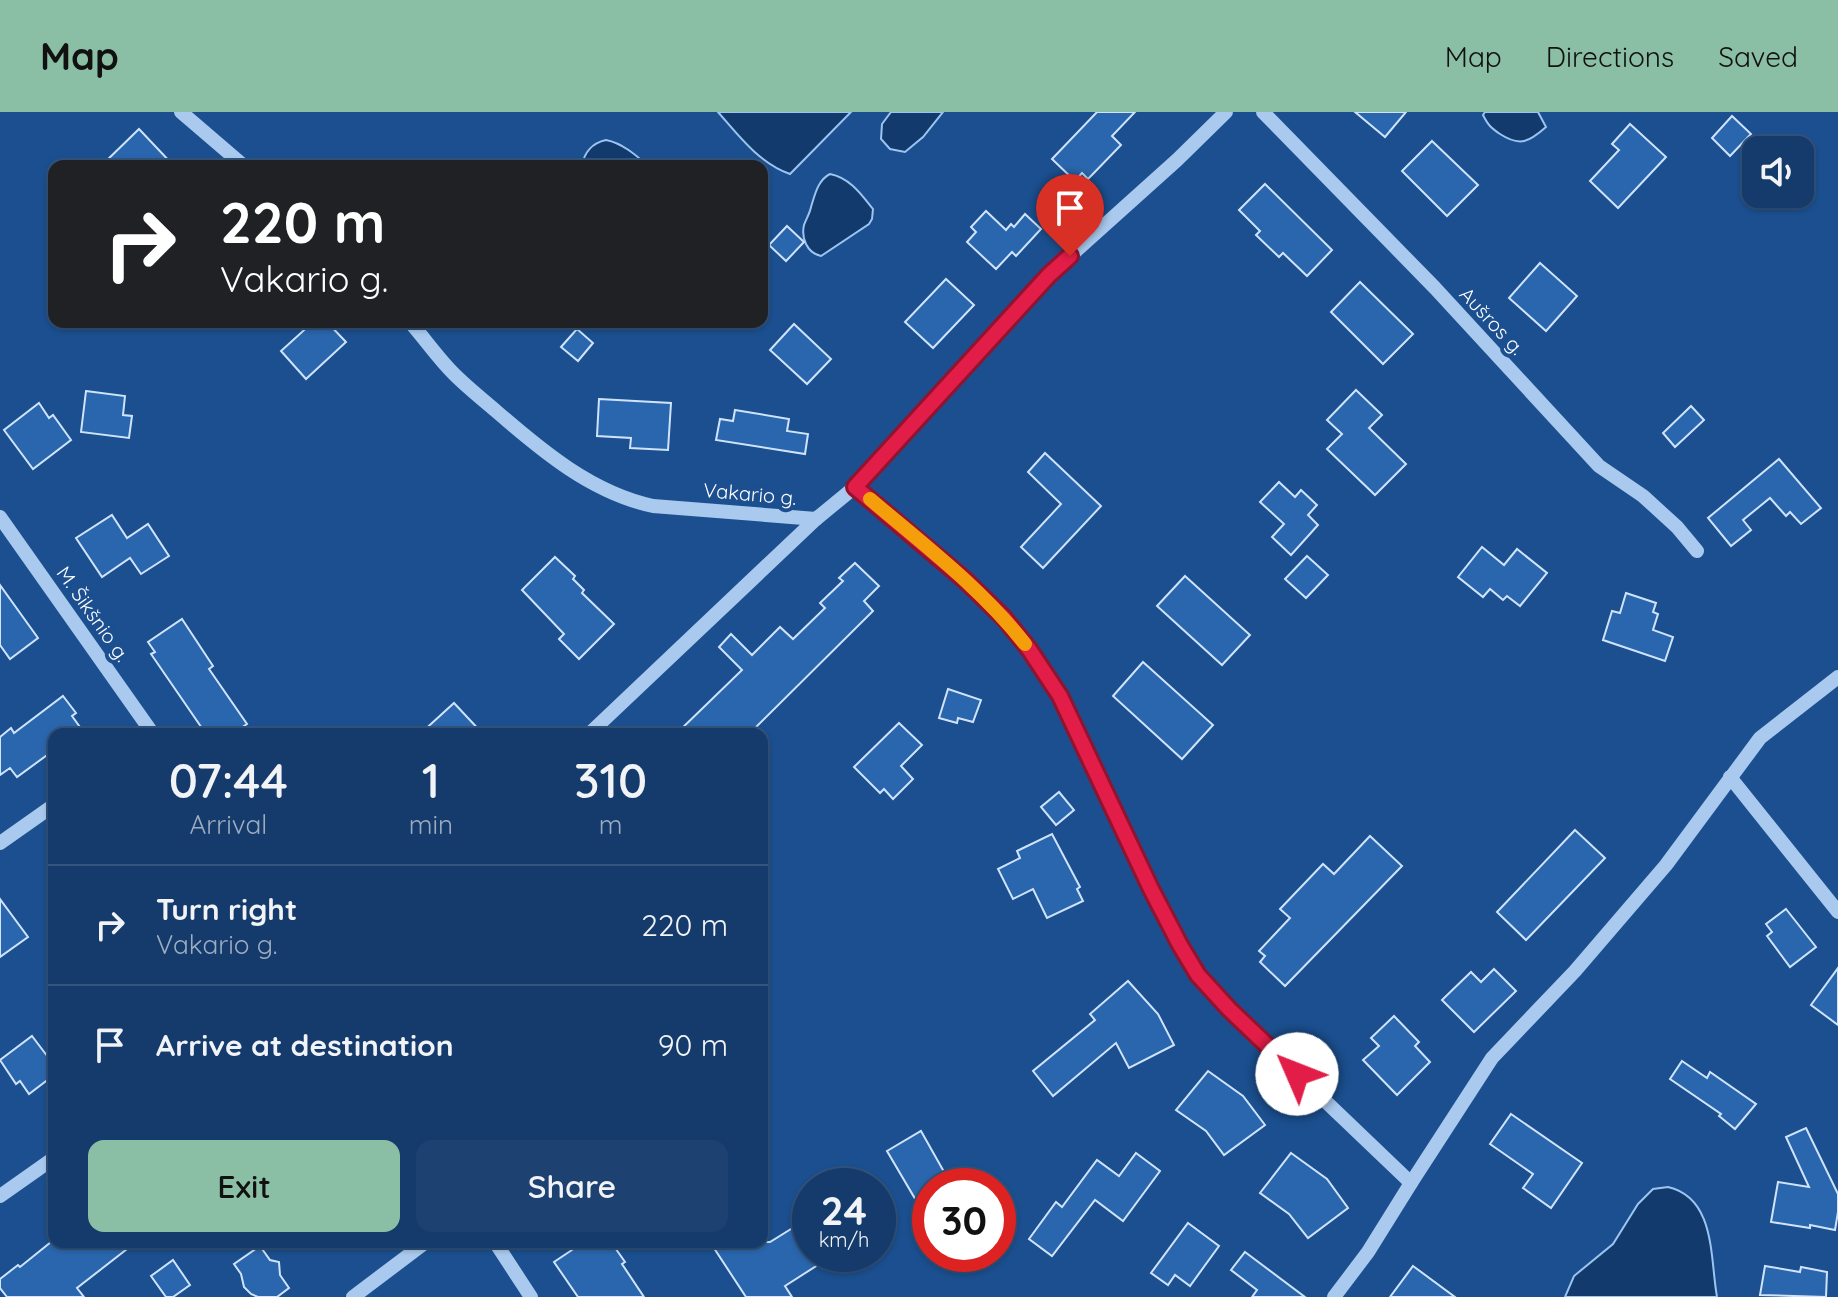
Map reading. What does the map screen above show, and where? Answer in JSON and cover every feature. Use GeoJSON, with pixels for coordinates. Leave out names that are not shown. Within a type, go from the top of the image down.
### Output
{"type":"FeatureCollection","features":[{"type":"Feature","properties":{"kind":"street"},"geometry":{"type":"LineString","coordinates":[[181,112],[237,160]]}},
{"type":"Feature","properties":{"kind":"street","name":"Vakario g."},"geometry":{"type":"LineString","coordinates":[[415,328],[455,375],[528,438],[606,491],[653,506],[816,519],[855,487],[1049,275],[1226,112]]}},
{"type":"Feature","properties":{"kind":"street","name":"Aušros g."},"geometry":{"type":"LineString","coordinates":[[1263,112],[1435,288],[1599,466],[1643,496],[1677,527],[1697,551]]}},
{"type":"Feature","properties":{"kind":"street"},"geometry":{"type":"LineString","coordinates":[[855,487],[965,580],[1004,618],[1029,649],[1060,696],[1151,889],[1198,975],[1229,1009],[1411,1183]]}},
{"type":"Feature","properties":{"kind":"street","name":"M. Šikšnio g."},"geometry":{"type":"LineString","coordinates":[[0,517],[149,728]]}},
{"type":"Feature","properties":{"kind":"street"},"geometry":{"type":"LineString","coordinates":[[595,728],[816,519]]}},
{"type":"Feature","properties":{"kind":"street"},"geometry":{"type":"LineString","coordinates":[[1334,1297],[1368,1252],[1492,1058],[1575,971],[1666,865],[1760,738],[1838,677]]}},
{"type":"Feature","properties":{"kind":"street"},"geometry":{"type":"LineString","coordinates":[[1730,777],[1838,912]]}},
{"type":"Feature","properties":{"kind":"street"},"geometry":{"type":"LineString","coordinates":[[0,843],[48,809]]}},
{"type":"Feature","properties":{"kind":"street"},"geometry":{"type":"LineString","coordinates":[[0,1196],[48,1162]]}},
{"type":"Feature","properties":{"kind":"street"},"geometry":{"type":"LineString","coordinates":[[353,1297],[418,1248]]}},
{"type":"Feature","properties":{"kind":"street"},"geometry":{"type":"LineString","coordinates":[[499,1248],[531,1297]]}},
{"type":"Feature","properties":{"kind":"water"},"geometry":{"type":"Polygon","coordinates":[[[718,112],[851,112],[790,174],[759,156],[718,112]]]}},
{"type":"Feature","properties":{"kind":"water"},"geometry":{"type":"Polygon","coordinates":[[[891,112],[943,112],[923,137],[905,152],[890,149],[881,139],[882,124],[891,112]]]}},
{"type":"Feature","properties":{"kind":"water"},"geometry":{"type":"Polygon","coordinates":[[[1485,112],[1538,112],[1546,127],[1524,141],[1513,140],[1490,126],[1483,115],[1485,112]]]}},
{"type":"Feature","properties":{"kind":"water"},"geometry":{"type":"Polygon","coordinates":[[[606,140],[612,142],[641,160],[584,160],[597,144],[606,140]]]}},
{"type":"Feature","properties":{"kind":"water"},"geometry":{"type":"Polygon","coordinates":[[[830,174],[843,179],[859,192],[873,209],[872,219],[821,256],[809,248],[803,230],[818,188],[830,174]]]}},
{"type":"Feature","properties":{"kind":"water"},"geometry":{"type":"Polygon","coordinates":[[[1668,1187],[1684,1193],[1695,1203],[1703,1217],[1711,1248],[1717,1297],[1565,1297],[1574,1276],[1613,1244],[1638,1204],[1653,1189],[1668,1187]]]}},
{"type":"Feature","properties":{"kind":"building"},"geometry":{"type":"Polygon","coordinates":[[[1097,112],[1135,112],[1112,136],[1121,145],[1088,179],[1082,173],[1075,181],[1052,159],[1097,112]]]}},
{"type":"Feature","properties":{"kind":"building"},"geometry":{"type":"Polygon","coordinates":[[[1355,112],[1406,112],[1385,137],[1355,112]]]}},
{"type":"Feature","properties":{"kind":"building"},"geometry":{"type":"Polygon","coordinates":[[[1732,116],[1751,134],[1742,136],[1742,143],[1730,156],[1712,138],[1732,116]]]}},
{"type":"Feature","properties":{"kind":"building"},"geometry":{"type":"Polygon","coordinates":[[[1630,124],[1666,157],[1618,208],[1590,181],[1619,150],[1612,144],[1630,124]]]}},
{"type":"Feature","properties":{"kind":"building"},"geometry":{"type":"Polygon","coordinates":[[[139,129],[168,160],[107,160],[139,129]]]}},
{"type":"Feature","properties":{"kind":"building"},"geometry":{"type":"Polygon","coordinates":[[[1432,141],[1478,185],[1447,216],[1402,171],[1432,141]]]}},
{"type":"Feature","properties":{"kind":"building"},"geometry":{"type":"Polygon","coordinates":[[[1265,184],[1332,250],[1307,276],[1283,253],[1279,257],[1256,235],[1260,231],[1239,210],[1265,184]]]}},
{"type":"Feature","properties":{"kind":"building"},"geometry":{"type":"Polygon","coordinates":[[[986,211],[1006,230],[1011,224],[1014,227],[1025,214],[1041,229],[1016,256],[1012,252],[996,269],[967,242],[976,232],[971,227],[986,211]]]}},
{"type":"Feature","properties":{"kind":"building"},"geometry":{"type":"Polygon","coordinates":[[[787,226],[804,242],[786,261],[769,245],[787,226]]]}},
{"type":"Feature","properties":{"kind":"building"},"geometry":{"type":"Polygon","coordinates":[[[1540,263],[1577,296],[1546,331],[1509,298],[1540,263]]]}},
{"type":"Feature","properties":{"kind":"building"},"geometry":{"type":"Polygon","coordinates":[[[946,279],[974,305],[933,348],[905,322],[946,279]]]}},
{"type":"Feature","properties":{"kind":"building"},"geometry":{"type":"Polygon","coordinates":[[[1360,282],[1413,334],[1383,364],[1331,312],[1360,282]]]}},
{"type":"Feature","properties":{"kind":"building"},"geometry":{"type":"Polygon","coordinates":[[[794,324],[831,359],[807,384],[770,350],[794,324]]]}},
{"type":"Feature","properties":{"kind":"building"},"geometry":{"type":"Polygon","coordinates":[[[306,328],[333,328],[346,342],[306,379],[281,351],[306,328]]]}},
{"type":"Feature","properties":{"kind":"building"},"geometry":{"type":"Polygon","coordinates":[[[577,329],[593,343],[578,361],[561,347],[577,329]]]}},
{"type":"Feature","properties":{"kind":"building"},"geometry":{"type":"Polygon","coordinates":[[[1356,390],[1382,415],[1369,428],[1406,464],[1375,495],[1327,449],[1342,434],[1327,420],[1356,390]]]}},
{"type":"Feature","properties":{"kind":"building"},"geometry":{"type":"Polygon","coordinates":[[[86,391],[125,396],[123,415],[132,416],[129,438],[81,432],[86,391]]]}},
{"type":"Feature","properties":{"kind":"building"},"geometry":{"type":"Polygon","coordinates":[[[599,399],[671,403],[668,450],[630,448],[631,438],[597,436],[599,399]]]}},
{"type":"Feature","properties":{"kind":"building"},"geometry":{"type":"Polygon","coordinates":[[[39,403],[49,418],[53,415],[71,440],[33,469],[4,430],[39,403]]]}},
{"type":"Feature","properties":{"kind":"building"},"geometry":{"type":"Polygon","coordinates":[[[1691,406],[1704,420],[1675,447],[1663,433],[1691,406]]]}},
{"type":"Feature","properties":{"kind":"building"},"geometry":{"type":"Polygon","coordinates":[[[735,410],[789,419],[787,431],[808,434],[805,454],[716,440],[720,419],[733,421],[735,410]]]}},
{"type":"Feature","properties":{"kind":"building"},"geometry":{"type":"Polygon","coordinates":[[[1045,453],[1101,506],[1043,568],[1021,547],[1061,504],[1028,472],[1045,453]]]}},
{"type":"Feature","properties":{"kind":"building"},"geometry":{"type":"Polygon","coordinates":[[[1779,459],[1821,508],[1801,524],[1790,512],[1786,516],[1770,498],[1743,520],[1751,530],[1731,546],[1708,518],[1779,459]]]}},
{"type":"Feature","properties":{"kind":"building"},"geometry":{"type":"Polygon","coordinates":[[[1279,482],[1295,497],[1301,490],[1317,505],[1308,515],[1318,525],[1291,555],[1272,537],[1284,524],[1260,502],[1279,482]]]}},
{"type":"Feature","properties":{"kind":"building"},"geometry":{"type":"Polygon","coordinates":[[[112,515],[127,538],[148,524],[169,556],[141,574],[130,558],[102,577],[76,538],[112,515]]]}},
{"type":"Feature","properties":{"kind":"building"},"geometry":{"type":"Polygon","coordinates":[[[1482,547],[1504,565],[1517,549],[1547,573],[1520,606],[1507,596],[1503,600],[1490,589],[1483,597],[1458,577],[1482,547]]]}},
{"type":"Feature","properties":{"kind":"building"},"geometry":{"type":"Polygon","coordinates":[[[1307,556],[1328,575],[1306,598],[1285,579],[1307,556]]]}},
{"type":"Feature","properties":{"kind":"building"},"geometry":{"type":"Polygon","coordinates":[[[555,557],[575,576],[573,579],[584,590],[582,593],[614,624],[579,659],[559,639],[564,634],[522,590],[555,557]]]}},
{"type":"Feature","properties":{"kind":"building"},"geometry":{"type":"Polygon","coordinates":[[[855,563],[879,586],[864,601],[873,611],[755,728],[682,728],[742,670],[719,647],[731,634],[752,655],[780,627],[793,639],[825,608],[820,603],[843,581],[839,578],[855,563]]]}},
{"type":"Feature","properties":{"kind":"building"},"geometry":{"type":"Polygon","coordinates":[[[1185,576],[1250,635],[1222,665],[1157,606],[1185,576]]]}},
{"type":"Feature","properties":{"kind":"building"},"geometry":{"type":"Polygon","coordinates":[[[0,585],[38,638],[10,659],[0,645],[0,585]]]}},
{"type":"Feature","properties":{"kind":"building"},"geometry":{"type":"Polygon","coordinates":[[[1626,593],[1656,603],[1653,612],[1658,614],[1653,630],[1673,637],[1665,661],[1603,640],[1612,611],[1620,613],[1626,593]]]}},
{"type":"Feature","properties":{"kind":"building"},"geometry":{"type":"Polygon","coordinates":[[[182,619],[213,666],[209,669],[247,724],[241,728],[202,728],[151,654],[155,652],[148,642],[182,619]]]}},
{"type":"Feature","properties":{"kind":"building"},"geometry":{"type":"Polygon","coordinates":[[[1143,662],[1213,725],[1182,759],[1113,696],[1143,662]]]}},
{"type":"Feature","properties":{"kind":"building"},"geometry":{"type":"Polygon","coordinates":[[[948,689],[981,700],[973,722],[958,718],[957,723],[939,718],[948,689]]]}},
{"type":"Feature","properties":{"kind":"building"},"geometry":{"type":"Polygon","coordinates":[[[63,696],[76,713],[72,716],[81,728],[48,728],[48,754],[17,777],[10,768],[0,775],[0,737],[11,728],[14,733],[63,696]]]}},
{"type":"Feature","properties":{"kind":"building"},"geometry":{"type":"Polygon","coordinates":[[[454,703],[477,728],[427,728],[454,703]]]}},
{"type":"Feature","properties":{"kind":"building"},"geometry":{"type":"Polygon","coordinates":[[[899,723],[922,745],[901,766],[913,779],[893,799],[884,789],[880,793],[854,767],[899,723]]]}},
{"type":"Feature","properties":{"kind":"building"},"geometry":{"type":"Polygon","coordinates":[[[1059,792],[1074,810],[1056,825],[1041,807],[1059,792]]]}},
{"type":"Feature","properties":{"kind":"building"},"geometry":{"type":"Polygon","coordinates":[[[1575,830],[1605,858],[1526,940],[1497,912],[1575,830]]]}},
{"type":"Feature","properties":{"kind":"building"},"geometry":{"type":"Polygon","coordinates":[[[1052,834],[1080,887],[1077,889],[1083,901],[1047,918],[1033,889],[1013,899],[998,869],[1020,858],[1017,851],[1052,834]]]}},
{"type":"Feature","properties":{"kind":"building"},"geometry":{"type":"Polygon","coordinates":[[[1370,836],[1402,866],[1285,986],[1260,962],[1265,956],[1259,951],[1290,918],[1280,909],[1323,864],[1334,874],[1370,836]]]}},
{"type":"Feature","properties":{"kind":"building"},"geometry":{"type":"Polygon","coordinates":[[[0,899],[28,937],[0,957],[0,899]]]}},
{"type":"Feature","properties":{"kind":"building"},"geometry":{"type":"Polygon","coordinates":[[[1786,909],[1816,947],[1790,967],[1767,936],[1772,932],[1766,924],[1786,909]]]}},
{"type":"Feature","properties":{"kind":"building"},"geometry":{"type":"Polygon","coordinates":[[[1838,968],[1838,1025],[1811,1005],[1838,968]]]}},
{"type":"Feature","properties":{"kind":"building"},"geometry":{"type":"Polygon","coordinates":[[[1494,969],[1516,991],[1474,1032],[1442,1000],[1471,972],[1481,982],[1494,969]]]}},
{"type":"Feature","properties":{"kind":"building"},"geometry":{"type":"Polygon","coordinates":[[[1128,981],[1158,1014],[1174,1045],[1129,1068],[1116,1043],[1053,1096],[1033,1071],[1095,1020],[1090,1014],[1128,981]]]}},
{"type":"Feature","properties":{"kind":"building"},"geometry":{"type":"Polygon","coordinates":[[[1394,1016],[1419,1042],[1415,1046],[1430,1062],[1397,1095],[1363,1060],[1379,1046],[1371,1038],[1394,1016]]]}},
{"type":"Feature","properties":{"kind":"building"},"geometry":{"type":"Polygon","coordinates":[[[32,1036],[48,1057],[48,1080],[29,1094],[20,1081],[16,1084],[0,1060],[32,1036]]]}},
{"type":"Feature","properties":{"kind":"building"},"geometry":{"type":"Polygon","coordinates":[[[1682,1061],[1707,1078],[1710,1072],[1756,1104],[1735,1129],[1719,1116],[1721,1114],[1670,1079],[1682,1061]]]}},
{"type":"Feature","properties":{"kind":"building"},"geometry":{"type":"Polygon","coordinates":[[[1208,1071],[1243,1096],[1265,1125],[1224,1155],[1206,1131],[1176,1110],[1208,1071]]]}},
{"type":"Feature","properties":{"kind":"building"},"geometry":{"type":"Polygon","coordinates":[[[1511,1114],[1582,1163],[1551,1208],[1523,1188],[1533,1174],[1490,1144],[1511,1114]]]}},
{"type":"Feature","properties":{"kind":"building"},"geometry":{"type":"Polygon","coordinates":[[[1806,1128],[1838,1194],[1835,1230],[1771,1222],[1778,1182],[1809,1187],[1786,1137],[1806,1128]]]}},
{"type":"Feature","properties":{"kind":"building"},"geometry":{"type":"Polygon","coordinates":[[[921,1131],[942,1168],[912,1168],[912,1194],[887,1151],[921,1131]]]}},
{"type":"Feature","properties":{"kind":"building"},"geometry":{"type":"Polygon","coordinates":[[[1136,1153],[1160,1171],[1123,1221],[1095,1200],[1052,1256],[1029,1239],[1056,1202],[1062,1207],[1097,1160],[1119,1176],[1136,1153]]]}},
{"type":"Feature","properties":{"kind":"building"},"geometry":{"type":"Polygon","coordinates":[[[1291,1153],[1327,1179],[1348,1208],[1308,1238],[1289,1214],[1260,1193],[1291,1153]]]}},
{"type":"Feature","properties":{"kind":"building"},"geometry":{"type":"Polygon","coordinates":[[[1188,1223],[1219,1246],[1190,1286],[1175,1275],[1168,1285],[1151,1273],[1188,1223]]]}},
{"type":"Feature","properties":{"kind":"building"},"geometry":{"type":"Polygon","coordinates":[[[792,1228],[792,1272],[807,1272],[785,1286],[792,1297],[746,1297],[714,1248],[768,1248],[768,1242],[792,1228]]]}},
{"type":"Feature","properties":{"kind":"building"},"geometry":{"type":"Polygon","coordinates":[[[48,1244],[48,1248],[128,1248],[77,1288],[84,1297],[7,1297],[0,1288],[0,1279],[18,1265],[20,1267],[48,1244]]]}},
{"type":"Feature","properties":{"kind":"building"},"geometry":{"type":"Polygon","coordinates":[[[261,1248],[270,1260],[279,1262],[280,1275],[289,1288],[277,1297],[251,1294],[244,1287],[241,1274],[234,1264],[261,1248]]]}},
{"type":"Feature","properties":{"kind":"building"},"geometry":{"type":"Polygon","coordinates":[[[575,1248],[615,1248],[644,1297],[578,1297],[554,1262],[575,1248]]]}},
{"type":"Feature","properties":{"kind":"building"},"geometry":{"type":"Polygon","coordinates":[[[1245,1252],[1305,1297],[1252,1297],[1257,1290],[1231,1270],[1245,1252]]]}},
{"type":"Feature","properties":{"kind":"building"},"geometry":{"type":"Polygon","coordinates":[[[173,1260],[190,1285],[173,1297],[166,1297],[151,1276],[173,1260]]]}},
{"type":"Feature","properties":{"kind":"building"},"geometry":{"type":"Polygon","coordinates":[[[1413,1266],[1455,1297],[1390,1297],[1413,1266]]]}},
{"type":"Feature","properties":{"kind":"building"},"geometry":{"type":"Polygon","coordinates":[[[1765,1266],[1800,1272],[1801,1267],[1827,1272],[1826,1297],[1760,1295],[1765,1266]]]}},
{"type":"Feature","properties":{"kind":"slow traffic"},"geometry":{"type":"LineString","coordinates":[[870,499],[965,580],[1004,618],[1025,644]]}},
{"type":"Feature","properties":{"kind":"route"},"geometry":{"type":"LineString","coordinates":[[1070,256],[1049,275],[855,487],[965,580],[1004,618],[1029,649],[1060,696],[1151,889],[1198,975],[1297,1074]]}}]}
